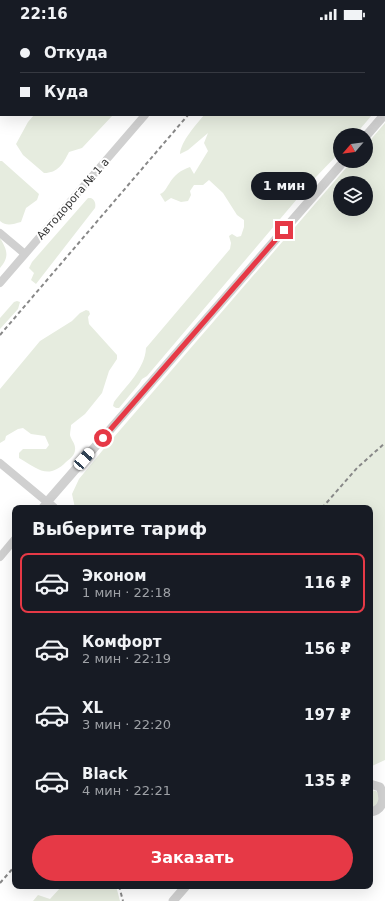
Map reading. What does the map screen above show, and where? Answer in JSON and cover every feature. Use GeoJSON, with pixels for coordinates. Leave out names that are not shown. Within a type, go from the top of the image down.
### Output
{"type":"FeatureCollection","features":[{"type":"Feature","properties":{"kind":"street","name":"Автодорога № 1 а"},"geometry":{"type":"LineString","coordinates":[[0,283],[144,116]]}},
{"type":"Feature","properties":{"kind":"street"},"geometry":{"type":"LineString","coordinates":[[373,128],[383,116]]}},
{"type":"Feature","properties":{"kind":"street"},"geometry":{"type":"LineString","coordinates":[[49,505],[338,168]]}},
{"type":"Feature","properties":{"kind":"street"},"geometry":{"type":"LineString","coordinates":[[0,233],[25,254]]}},
{"type":"Feature","properties":{"kind":"street"},"geometry":{"type":"LineString","coordinates":[[0,463],[47,505]]}},
{"type":"Feature","properties":{"kind":"street"},"geometry":{"type":"LineString","coordinates":[[0,557],[12,543]]}},
{"type":"Feature","properties":{"kind":"street"},"geometry":{"type":"LineString","coordinates":[[373,781],[382,790],[384,796],[384,802],[378,810],[373,811]]}},
{"type":"Feature","properties":{"kind":"street"},"geometry":{"type":"LineString","coordinates":[[373,786],[382,790]]}},
{"type":"Feature","properties":{"kind":"street"},"geometry":{"type":"LineString","coordinates":[[373,812],[385,813]]}},
{"type":"Feature","properties":{"kind":"street"},"geometry":{"type":"LineString","coordinates":[[173,901],[183,889]]}},
{"type":"Feature","properties":{"kind":"shaded area"},"geometry":{"type":"Polygon","coordinates":[[[33,116],[112,116],[82,148],[69,152],[60,167],[49,173],[44,173],[23,155],[16,144],[28,122],[33,116]]]}},
{"type":"Feature","properties":{"kind":"shaded area"},"geometry":{"type":"Polygon","coordinates":[[[203,116],[371,116],[361,128],[333,128],[333,159],[314,179],[147,376],[142,379],[119,408],[116,408],[113,406],[114,402],[139,370],[145,356],[146,348],[230,249],[231,243],[229,236],[232,234],[237,237],[241,236],[244,227],[244,220],[237,215],[223,193],[209,180],[203,185],[194,185],[190,191],[191,195],[188,201],[181,202],[171,198],[165,202],[160,194],[164,191],[175,175],[190,167],[194,174],[208,151],[204,143],[208,133],[188,150],[180,154],[186,139],[203,116]]]}},
{"type":"Feature","properties":{"kind":"shaded area"},"geometry":{"type":"Polygon","coordinates":[[[385,123],[385,760],[373,766],[373,505],[74,505],[72,494],[79,479],[102,451],[333,183],[333,216],[373,216],[373,176],[339,176],[346,168],[373,168],[373,137],[385,123]]]}},
{"type":"Feature","properties":{"kind":"shaded area"},"geometry":{"type":"Polygon","coordinates":[[[0,161],[2,161],[39,194],[37,200],[26,208],[21,222],[8,224],[0,221],[0,161]]]}},
{"type":"Feature","properties":{"kind":"shaded area"},"geometry":{"type":"Polygon","coordinates":[[[88,198],[91,198],[94,201],[95,208],[36,284],[31,280],[34,273],[29,268],[32,262],[88,198]]]}},
{"type":"Feature","properties":{"kind":"shaded area"},"geometry":{"type":"Polygon","coordinates":[[[0,238],[6,250],[6,256],[0,268],[0,238]]]}},
{"type":"Feature","properties":{"kind":"shaded area"},"geometry":{"type":"Polygon","coordinates":[[[14,302],[20,302],[18,309],[0,329],[0,318],[14,302]]]}},
{"type":"Feature","properties":{"kind":"shaded area"},"geometry":{"type":"Polygon","coordinates":[[[86,310],[89,311],[90,314],[88,317],[89,324],[117,355],[117,359],[109,371],[102,393],[85,414],[71,425],[70,435],[74,444],[75,452],[71,458],[54,471],[43,471],[19,458],[19,453],[23,449],[46,449],[49,445],[45,436],[31,434],[23,428],[18,429],[6,436],[5,440],[0,443],[0,389],[40,341],[72,321],[80,313],[86,310]]]}},
{"type":"Feature","properties":{"kind":"shaded area"},"geometry":{"type":"Polygon","coordinates":[[[373,790],[376,791],[379,795],[378,805],[373,807],[373,790]]]}},
{"type":"Feature","properties":{"kind":"shaded area"},"geometry":{"type":"Polygon","coordinates":[[[59,889],[117,889],[120,901],[33,901],[38,895],[50,899],[59,889]]]}},
{"type":"Feature","properties":{"kind":"railway"},"geometry":{"type":"LineString","coordinates":[[0,335],[187,116]]}},
{"type":"Feature","properties":{"kind":"railway"},"geometry":{"type":"LineString","coordinates":[[325,505],[357,468],[385,443]]}},
{"type":"Feature","properties":{"kind":"railway"},"geometry":{"type":"LineString","coordinates":[[0,883],[12,869]]}},
{"type":"Feature","properties":{"kind":"railway"},"geometry":{"type":"LineString","coordinates":[[120,889],[123,901]]}},
{"type":"Feature","properties":{"kind":"route"},"geometry":{"type":"LineString","coordinates":[[103,438],[284,230]]}}]}
